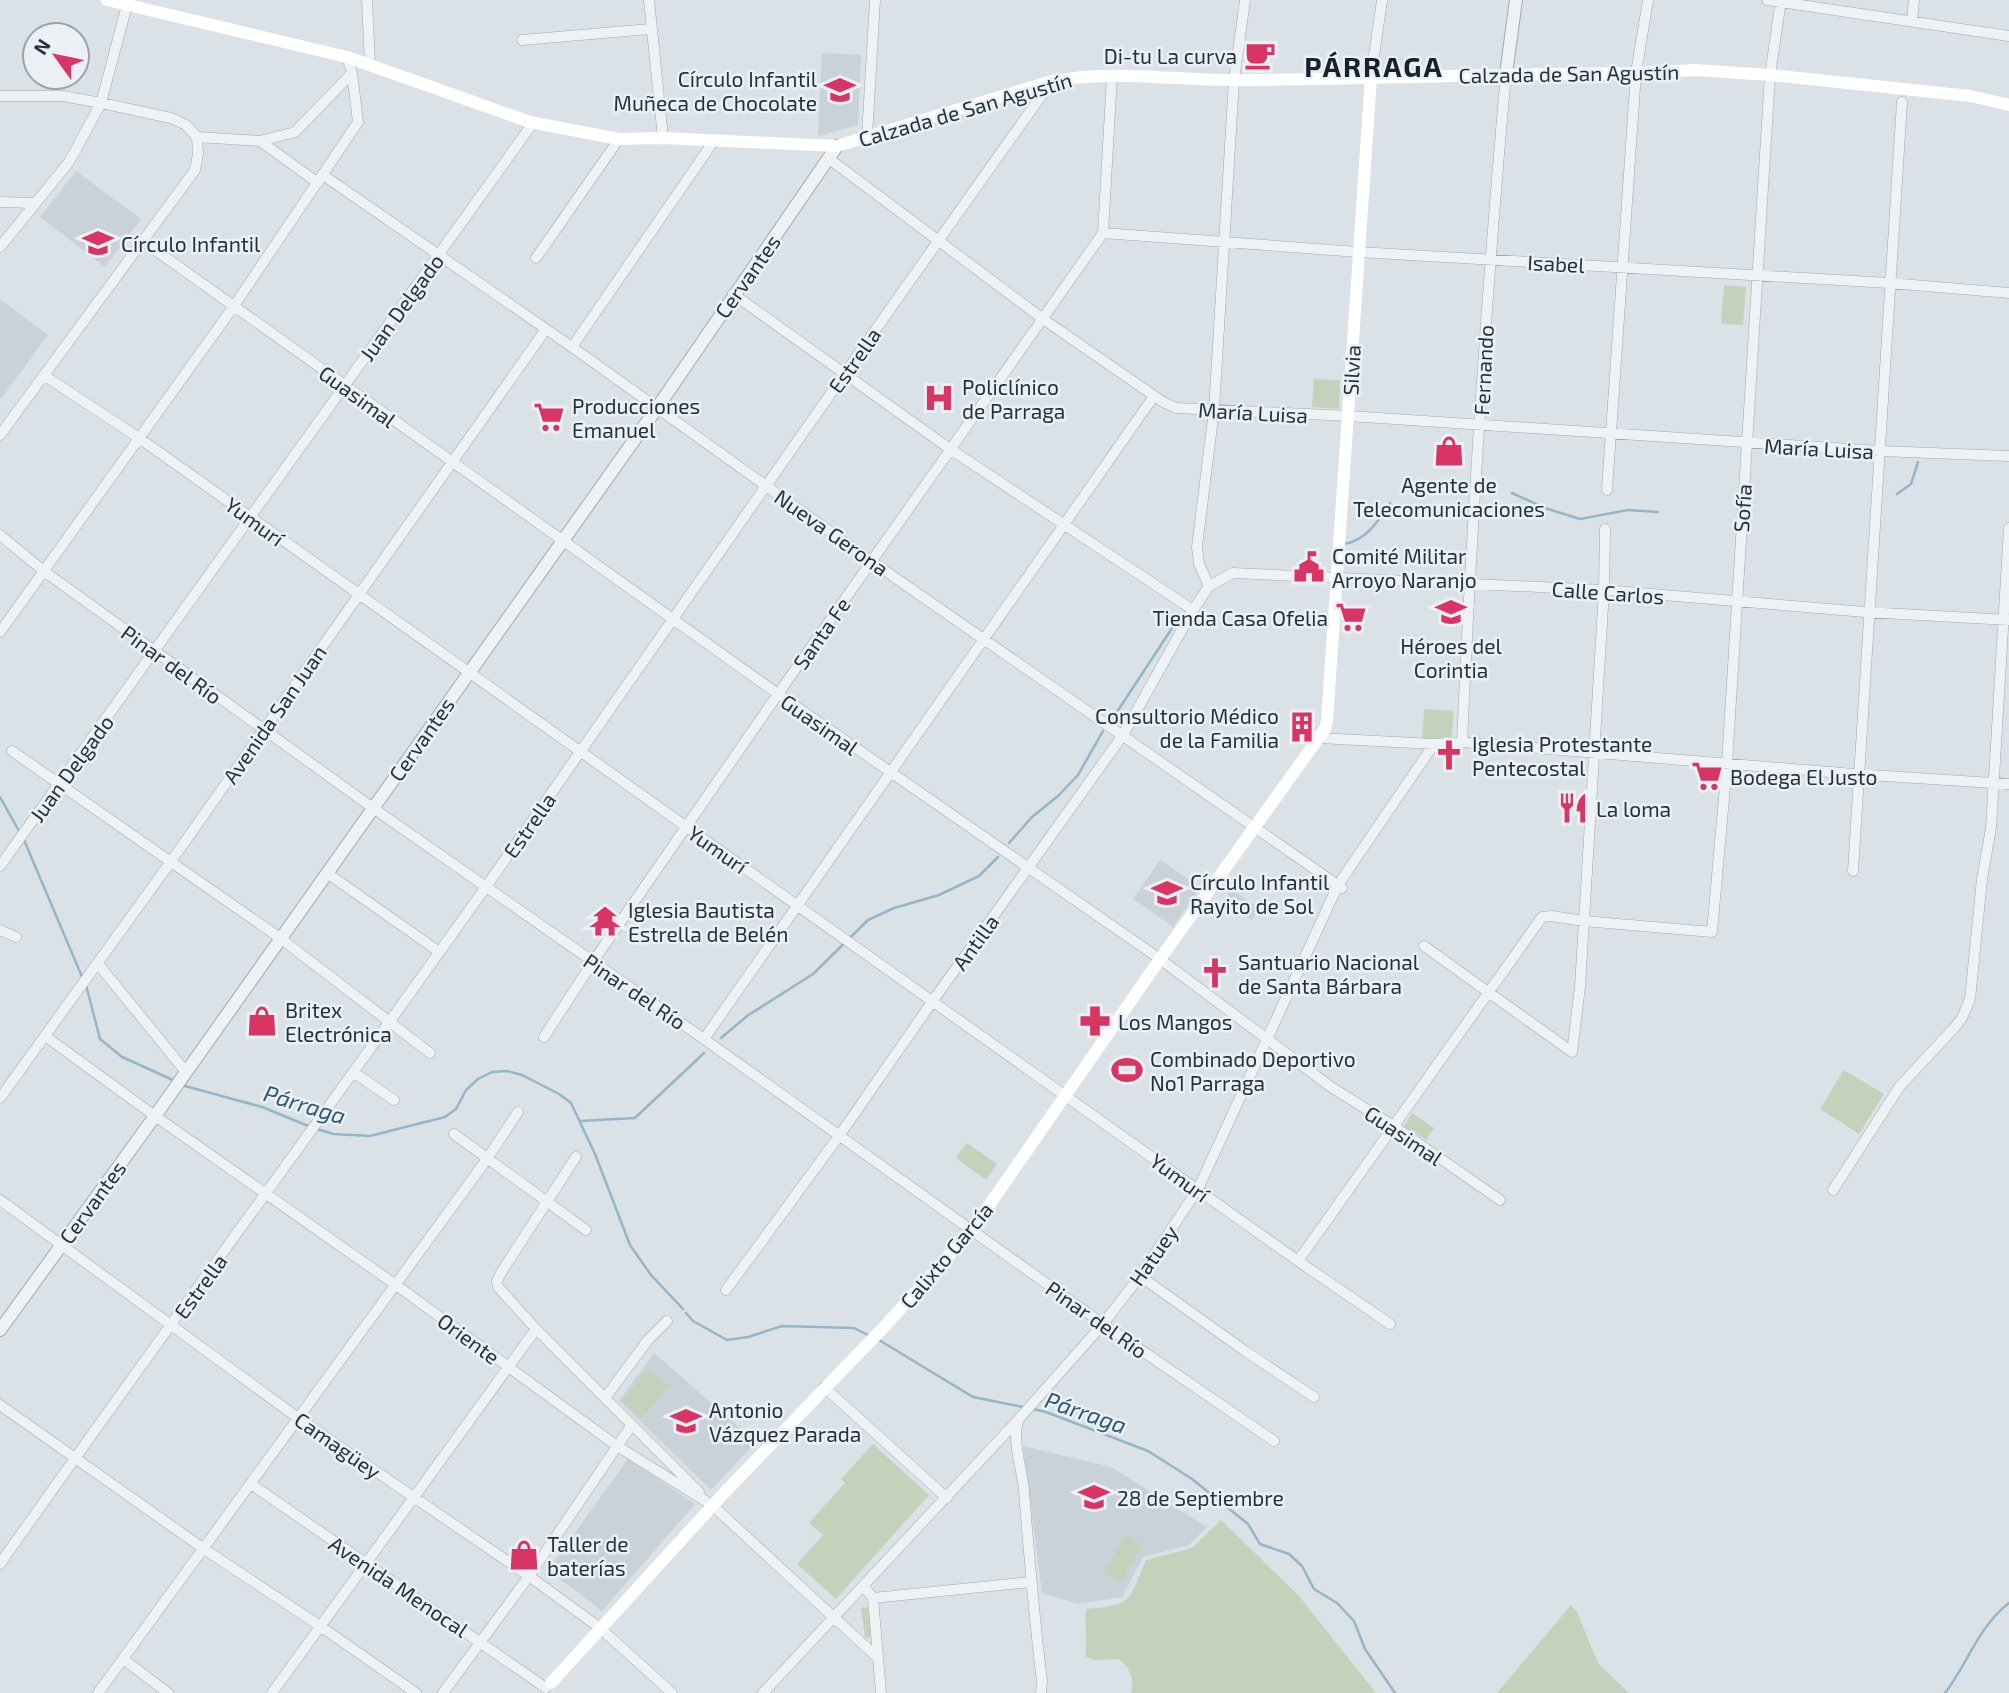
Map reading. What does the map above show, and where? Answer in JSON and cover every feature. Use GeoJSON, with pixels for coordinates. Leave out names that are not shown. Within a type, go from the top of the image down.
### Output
{"type":"FeatureCollection","features":[{"type":"Feature","properties":{"kind":"main road","name":"Calzada de San Agustín"},"geometry":{"type":"LineString","coordinates":[[107,0],[347,57],[533,123],[619,139],[663,138],[837,146],[1052,81],[1073,77],[1112,76],[1234,80],[1695,70],[1904,87],[2009,104]]}},
{"type":"Feature","properties":{"kind":"main road","name":"Silvia"},"geometry":{"type":"LineString","coordinates":[[1319,738],[1327,721],[1371,78]]}},
{"type":"Feature","properties":{"kind":"main road","name":"Calixto García"},"geometry":{"type":"LineString","coordinates":[[548,1689],[712,1506],[884,1327],[972,1230],[1253,827],[1319,738]]}},
{"type":"Feature","properties":{"kind":"street"},"geometry":{"type":"LineString","coordinates":[[367,0],[370,65]]}},
{"type":"Feature","properties":{"kind":"street"},"geometry":{"type":"LineString","coordinates":[[649,0],[663,138]]}},
{"type":"Feature","properties":{"kind":"street"},"geometry":{"type":"LineString","coordinates":[[867,135],[875,0]]}},
{"type":"Feature","properties":{"kind":"street"},"geometry":{"type":"LineString","coordinates":[[1209,586],[1199,564],[1197,547],[1214,410],[1234,80],[1245,0]]}},
{"type":"Feature","properties":{"kind":"street","name":"Silvia"},"geometry":{"type":"LineString","coordinates":[[1371,78],[1381,0]]}},
{"type":"Feature","properties":{"kind":"street","name":"Fernando"},"geometry":{"type":"LineString","coordinates":[[1462,742],[1489,260],[1506,74],[1516,0]]}},
{"type":"Feature","properties":{"kind":"street"},"geometry":{"type":"LineString","coordinates":[[1607,490],[1636,73],[1648,0]]}},
{"type":"Feature","properties":{"kind":"street"},"geometry":{"type":"LineString","coordinates":[[1767,0],[2009,36]]}},
{"type":"Feature","properties":{"kind":"street"},"geometry":{"type":"LineString","coordinates":[[1912,22],[1914,0]]}},
{"type":"Feature","properties":{"kind":"street","name":"Sofía"},"geometry":{"type":"LineString","coordinates":[[1584,921],[1712,932],[1727,764],[1770,75],[1781,1]]}},
{"type":"Feature","properties":{"kind":"street"},"geometry":{"type":"LineString","coordinates":[[0,247],[69,162],[101,103],[127,5]]}},
{"type":"Feature","properties":{"kind":"street"},"geometry":{"type":"LineString","coordinates":[[522,40],[650,29]]}},
{"type":"Feature","properties":{"kind":"street"},"geometry":{"type":"LineString","coordinates":[[0,632],[234,306],[358,121],[347,57]]}},
{"type":"Feature","properties":{"kind":"street"},"geometry":{"type":"LineString","coordinates":[[197,137],[260,141],[295,132],[352,74]]}},
{"type":"Feature","properties":{"kind":"street"},"geometry":{"type":"LineString","coordinates":[[1103,233],[1112,76]]}},
{"type":"Feature","properties":{"kind":"street","name":"Estrella"},"geometry":{"type":"LineString","coordinates":[[0,1564],[74,1458],[268,1194],[1052,81]]}},
{"type":"Feature","properties":{"kind":"street"},"geometry":{"type":"LineString","coordinates":[[0,96],[63,96],[171,118],[186,125],[197,137],[198,154],[195,170],[0,435]]}},
{"type":"Feature","properties":{"kind":"street"},"geometry":{"type":"LineString","coordinates":[[1853,870],[1902,102]]}},
{"type":"Feature","properties":{"kind":"street","name":"Juan Delgado"},"geometry":{"type":"LineString","coordinates":[[0,866],[533,123]]}},
{"type":"Feature","properties":{"kind":"street"},"geometry":{"type":"LineString","coordinates":[[536,258],[619,139]]}},
{"type":"Feature","properties":{"kind":"street","name":"Nueva Gerona"},"geometry":{"type":"LineString","coordinates":[[260,141],[439,254],[871,561],[1340,887]]}},
{"type":"Feature","properties":{"kind":"street"},"geometry":{"type":"LineString","coordinates":[[572,347],[713,142]]}},
{"type":"Feature","properties":{"kind":"street","name":"Cervantes"},"geometry":{"type":"LineString","coordinates":[[0,1330],[657,408],[837,146]]}},
{"type":"Feature","properties":{"kind":"street","name":"María Luisa"},"geometry":{"type":"LineString","coordinates":[[828,158],[1044,319],[1154,396],[1176,408],[1349,416],[1880,451],[2009,456]]}},
{"type":"Feature","properties":{"kind":"street"},"geometry":{"type":"LineString","coordinates":[[0,202],[34,203]]}},
{"type":"Feature","properties":{"kind":"street","name":"Isabel"},"geometry":{"type":"LineString","coordinates":[[1103,233],[1357,253],[1622,266],[2009,293]]}},
{"type":"Feature","properties":{"kind":"street","name":"Santa Fe"},"geometry":{"type":"LineString","coordinates":[[544,1037],[592,962],[778,694],[1103,233]]}},
{"type":"Feature","properties":{"kind":"street","name":"Guasimal"},"geometry":{"type":"LineString","coordinates":[[144,242],[778,694],[1160,959],[1331,1087],[1395,1127],[1500,1200]]}},
{"type":"Feature","properties":{"kind":"street"},"geometry":{"type":"LineString","coordinates":[[733,294],[950,449],[1193,610]]}},
{"type":"Feature","properties":{"kind":"street","name":"Avenida San Juan"},"geometry":{"type":"LineString","coordinates":[[0,1098],[172,860],[546,328]]}},
{"type":"Feature","properties":{"kind":"street","name":"Yumurí"},"geometry":{"type":"LineString","coordinates":[[45,376],[139,438],[1390,1324]]}},
{"type":"Feature","properties":{"kind":"street"},"geometry":{"type":"LineString","coordinates":[[704,1039],[1154,396]]}},
{"type":"Feature","properties":{"kind":"street"},"geometry":{"type":"LineString","coordinates":[[1424,946],[1572,1052],[1580,987],[1604,590],[1605,528]]}},
{"type":"Feature","properties":{"kind":"street"},"geometry":{"type":"LineString","coordinates":[[1833,1190],[1900,1086],[1955,1027],[1967,1009],[1982,879],[1991,828],[2006,620],[2009,528]]}},
{"type":"Feature","properties":{"kind":"street","name":"Pinar del Río"},"geometry":{"type":"LineString","coordinates":[[0,535],[45,572],[373,808],[704,1039],[1103,1324],[1274,1441]]}},
{"type":"Feature","properties":{"kind":"street","name":"Calle Carlos"},"geometry":{"type":"LineString","coordinates":[[1209,586],[1233,573],[1604,590],[2006,620]]}},
{"type":"Feature","properties":{"kind":"street","name":"Antilla"},"geometry":{"type":"LineString","coordinates":[[726,1290],[839,1136],[1123,735],[1209,586]]}},
{"type":"Feature","properties":{"kind":"street"},"geometry":{"type":"LineString","coordinates":[[1319,738],[1434,744],[1462,742],[1859,775],[2009,784]]}},
{"type":"Feature","properties":{"kind":"street","name":"Hatuey"},"geometry":{"type":"LineString","coordinates":[[763,1693],[1018,1420],[1103,1324],[1139,1276],[1198,1189],[1340,887],[1434,744]]}},
{"type":"Feature","properties":{"kind":"street"},"geometry":{"type":"LineString","coordinates":[[12,751],[172,860],[280,938],[430,1053]]}},
{"type":"Feature","properties":{"kind":"street"},"geometry":{"type":"LineString","coordinates":[[327,873],[438,951]]}},
{"type":"Feature","properties":{"kind":"street"},"geometry":{"type":"LineString","coordinates":[[1298,1261],[1542,917],[1584,921]]}},
{"type":"Feature","properties":{"kind":"street"},"geometry":{"type":"LineString","coordinates":[[0,930],[16,937]]}},
{"type":"Feature","properties":{"kind":"street"},"geometry":{"type":"LineString","coordinates":[[94,968],[181,1079]]}},
{"type":"Feature","properties":{"kind":"street","name":"Oriente"},"geometry":{"type":"LineString","coordinates":[[45,1036],[396,1285],[617,1446],[712,1506],[878,1658]]}},
{"type":"Feature","properties":{"kind":"street"},"geometry":{"type":"LineString","coordinates":[[353,1072],[394,1100]]}},
{"type":"Feature","properties":{"kind":"street"},"geometry":{"type":"LineString","coordinates":[[98,1693],[519,1112]]}},
{"type":"Feature","properties":{"kind":"street"},"geometry":{"type":"LineString","coordinates":[[454,1134],[586,1230]]}},
{"type":"Feature","properties":{"kind":"street"},"geometry":{"type":"LineString","coordinates":[[576,1157],[497,1280],[502,1293],[712,1506]]}},
{"type":"Feature","properties":{"kind":"street","name":"Camagüey"},"geometry":{"type":"LineString","coordinates":[[0,1200],[298,1418],[528,1576],[600,1629],[673,1693]]}},
{"type":"Feature","properties":{"kind":"street"},"geometry":{"type":"LineString","coordinates":[[1139,1276],[1314,1397]]}},
{"type":"Feature","properties":{"kind":"street"},"geometry":{"type":"LineString","coordinates":[[606,1398],[648,1340],[667,1321]]}},
{"type":"Feature","properties":{"kind":"street"},"geometry":{"type":"LineString","coordinates":[[272,1693],[536,1329]]}},
{"type":"Feature","properties":{"kind":"street"},"geometry":{"type":"LineString","coordinates":[[824,1387],[947,1498]]}},
{"type":"Feature","properties":{"kind":"street"},"geometry":{"type":"LineString","coordinates":[[0,1405],[204,1549],[416,1693]]}},
{"type":"Feature","properties":{"kind":"street"},"geometry":{"type":"LineString","coordinates":[[1018,1420],[1015,1432],[1023,1487],[1041,1693]]}},
{"type":"Feature","properties":{"kind":"street"},"geometry":{"type":"LineString","coordinates":[[443,1693],[632,1426]]}},
{"type":"Feature","properties":{"kind":"street","name":"Avenida Menocal"},"geometry":{"type":"LineString","coordinates":[[251,1484],[548,1689]]}},
{"type":"Feature","properties":{"kind":"street"},"geometry":{"type":"LineString","coordinates":[[873,1598],[1030,1581]]}},
{"type":"Feature","properties":{"kind":"street"},"geometry":{"type":"LineString","coordinates":[[864,1587],[873,1598],[881,1693]]}},
{"type":"Feature","properties":{"kind":"street"},"geometry":{"type":"LineString","coordinates":[[123,1659],[168,1693]]}},
{"type":"Feature","properties":{"kind":"shaded area","name":"Círculo Infantil Muñeca de Chocolate"},"geometry":{"type":"Polygon","coordinates":[[[822,53],[861,55],[858,125],[818,136],[822,53]]]}},
{"type":"Feature","properties":{"kind":"shaded area","name":"Círculo Infantil"},"geometry":{"type":"Polygon","coordinates":[[[76,171],[141,219],[105,267],[40,217],[76,171]]]}},
{"type":"Feature","properties":{"kind":"shaded area"},"geometry":{"type":"Polygon","coordinates":[[[0,299],[48,335],[0,400],[0,299]]]}},
{"type":"Feature","properties":{"kind":"shaded area","name":"Círculo Infantil Rayito de Sol"},"geometry":{"type":"Polygon","coordinates":[[[1160,860],[1200,887],[1173,927],[1133,899],[1160,860]]]}},
{"type":"Feature","properties":{"kind":"shaded area"},"geometry":{"type":"Polygon","coordinates":[[[1229,888],[1259,908],[1252,920],[1224,901],[1229,894],[1226,892],[1229,888]]]}},
{"type":"Feature","properties":{"kind":"shaded area","name":"Antonio Vázquez Parada"},"geometry":{"type":"Polygon","coordinates":[[[654,1353],[756,1442],[711,1490],[619,1401],[654,1353]]]}},
{"type":"Feature","properties":{"kind":"shaded area","name":"28 de Septiembre"},"geometry":{"type":"Polygon","coordinates":[[[1023,1446],[1111,1467],[1207,1527],[1189,1545],[1143,1557],[1122,1597],[1078,1604],[1042,1593],[1023,1446]]]}},
{"type":"Feature","properties":{"kind":"shaded area"},"geometry":{"type":"Polygon","coordinates":[[[628,1459],[695,1504],[602,1611],[548,1570],[628,1459]]]}},
{"type":"Feature","properties":{"kind":"green space"},"geometry":{"type":"Polygon","coordinates":[[[1724,285],[1746,287],[1743,325],[1721,324],[1724,285]]]}},
{"type":"Feature","properties":{"kind":"green space"},"geometry":{"type":"Polygon","coordinates":[[[1314,379],[1340,380],[1339,409],[1312,407],[1314,379]]]}},
{"type":"Feature","properties":{"kind":"green space"},"geometry":{"type":"Polygon","coordinates":[[[1424,709],[1454,711],[1451,741],[1422,739],[1424,709]]]}},
{"type":"Feature","properties":{"kind":"green space"},"geometry":{"type":"Polygon","coordinates":[[[1844,1070],[1884,1094],[1859,1134],[1820,1109],[1844,1070]]]}},
{"type":"Feature","properties":{"kind":"green space"},"geometry":{"type":"Polygon","coordinates":[[[1412,1113],[1434,1128],[1426,1140],[1404,1126],[1412,1113]]]}},
{"type":"Feature","properties":{"kind":"green space"},"geometry":{"type":"Polygon","coordinates":[[[967,1143],[997,1164],[986,1180],[956,1158],[967,1143]]]}},
{"type":"Feature","properties":{"kind":"green space"},"geometry":{"type":"Polygon","coordinates":[[[648,1369],[669,1386],[642,1418],[622,1401],[648,1369]]]}},
{"type":"Feature","properties":{"kind":"green space"},"geometry":{"type":"Polygon","coordinates":[[[873,1444],[929,1495],[836,1599],[797,1564],[823,1535],[809,1523],[845,1483],[841,1479],[873,1444]]]}},
{"type":"Feature","properties":{"kind":"green space"},"geometry":{"type":"Polygon","coordinates":[[[1221,1520],[1299,1596],[1376,1693],[1131,1693],[1131,1674],[1119,1659],[1096,1660],[1085,1657],[1086,1609],[1121,1603],[1136,1585],[1146,1560],[1192,1548],[1221,1520]]]}},
{"type":"Feature","properties":{"kind":"green space"},"geometry":{"type":"Polygon","coordinates":[[[1125,1535],[1142,1545],[1121,1583],[1104,1573],[1125,1535]]]}},
{"type":"Feature","properties":{"kind":"green space"},"geometry":{"type":"Polygon","coordinates":[[[1571,1605],[1577,1612],[1598,1663],[1629,1693],[1497,1693],[1571,1605]]]}},
{"type":"Feature","properties":{"kind":"green space"},"geometry":{"type":"Polygon","coordinates":[[[868,1607],[872,1637],[865,1638],[861,1608],[868,1607]]]}},
{"type":"Feature","properties":{"kind":"waterway"},"geometry":{"type":"LineString","coordinates":[[1897,494],[1911,484],[1918,462]]}},
{"type":"Feature","properties":{"kind":"waterway"},"geometry":{"type":"LineString","coordinates":[[1512,493],[1545,508],[1580,519],[1628,510],[1658,512]]}},
{"type":"Feature","properties":{"kind":"waterway"},"geometry":{"type":"LineString","coordinates":[[1344,544],[1365,534],[1390,503]]}},
{"type":"Feature","properties":{"kind":"waterway"},"geometry":{"type":"LineString","coordinates":[[1113,718],[1180,616]]}},
{"type":"Feature","properties":{"kind":"waterway"},"geometry":{"type":"LineString","coordinates":[[1009,843],[1032,817],[1078,775],[1103,731]]}},
{"type":"Feature","properties":{"kind":"waterway","name":"Párraga"},"geometry":{"type":"LineString","coordinates":[[0,797],[19,831]]}},
{"type":"Feature","properties":{"kind":"waterway","name":"Párraga"},"geometry":{"type":"LineString","coordinates":[[24,840],[83,979]]}},
{"type":"Feature","properties":{"kind":"waterway"},"geometry":{"type":"LineString","coordinates":[[721,1038],[747,1016],[813,974],[868,920],[894,908],[939,895],[979,876],[998,857]]}},
{"type":"Feature","properties":{"kind":"waterway","name":"Párraga"},"geometry":{"type":"LineString","coordinates":[[86,985],[100,1039],[122,1057],[173,1080]]}},
{"type":"Feature","properties":{"kind":"waterway"},"geometry":{"type":"LineString","coordinates":[[580,1121],[635,1118],[704,1053]]}},
{"type":"Feature","properties":{"kind":"waterway","name":"Párraga"},"geometry":{"type":"LineString","coordinates":[[317,1129],[333,1134],[370,1136],[445,1117],[456,1109],[466,1090],[478,1079],[492,1072],[507,1071],[522,1075],[571,1103],[595,1154],[630,1245],[651,1275],[683,1309]]}},
{"type":"Feature","properties":{"kind":"waterway","name":"Párraga"},"geometry":{"type":"LineString","coordinates":[[185,1086],[262,1107],[311,1127]]}},
{"type":"Feature","properties":{"kind":"waterway","name":"Párraga"},"geometry":{"type":"LineString","coordinates":[[686,1313],[693,1321],[727,1340],[748,1337],[782,1326],[854,1328],[870,1336]]}},
{"type":"Feature","properties":{"kind":"waterway","name":"Párraga"},"geometry":{"type":"LineString","coordinates":[[879,1340],[973,1397],[1023,1407]]}},
{"type":"Feature","properties":{"kind":"waterway","name":"Párraga"},"geometry":{"type":"LineString","coordinates":[[1033,1409],[1148,1451],[1192,1479],[1248,1524],[1260,1544],[1289,1554],[1302,1566],[1314,1589],[1337,1603],[1354,1621],[1365,1649],[1395,1693]]}},
{"type":"Feature","properties":{"kind":"waterway"},"geometry":{"type":"LineString","coordinates":[[1945,1693],[1981,1634],[2009,1603]]}},
{"type":"Feature","properties":{"kind":"place","name":"Di-tu La curva"},"geometry":{"type":"Point","coordinates":[1260,55]}},
{"type":"Feature","properties":{"kind":"place","name":"Círculo Infantil Muñeca de Chocolate"},"geometry":{"type":"Point","coordinates":[840,90]}},
{"type":"Feature","properties":{"kind":"place","name":"Círculo Infantil"},"geometry":{"type":"Point","coordinates":[98,243]}},
{"type":"Feature","properties":{"kind":"place","name":"Policlínico de Parraga"},"geometry":{"type":"Point","coordinates":[939,398]}},
{"type":"Feature","properties":{"kind":"place","name":"Producciones Emanuel"},"geometry":{"type":"Point","coordinates":[549,417]}},
{"type":"Feature","properties":{"kind":"place","name":"Agente de Telecomunicaciones"},"geometry":{"type":"Point","coordinates":[1449,451]}},
{"type":"Feature","properties":{"kind":"place","name":"Comité Militar Arroyo Naranjo"},"geometry":{"type":"Point","coordinates":[1309,567]}},
{"type":"Feature","properties":{"kind":"place","name":"Héroes del Corintia"},"geometry":{"type":"Point","coordinates":[1451,612]}},
{"type":"Feature","properties":{"kind":"place","name":"Tienda Casa Ofelia"},"geometry":{"type":"Point","coordinates":[1351,617]}},
{"type":"Feature","properties":{"kind":"place","name":"Consultorio Médico de la Familia"},"geometry":{"type":"Point","coordinates":[1302,727]}},
{"type":"Feature","properties":{"kind":"place","name":"Iglesia Protestante Pentecostal"},"geometry":{"type":"Point","coordinates":[1449,755]}},
{"type":"Feature","properties":{"kind":"place","name":"Bodega El Justo"},"geometry":{"type":"Point","coordinates":[1707,776]}},
{"type":"Feature","properties":{"kind":"place","name":"La loma"},"geometry":{"type":"Point","coordinates":[1573,808]}},
{"type":"Feature","properties":{"kind":"place","name":"Círculo Infantil Rayito de Sol"},"geometry":{"type":"Point","coordinates":[1167,893]}},
{"type":"Feature","properties":{"kind":"place","name":"Iglesia Bautista Estrella de Belén"},"geometry":{"type":"Point","coordinates":[605,921]}},
{"type":"Feature","properties":{"kind":"place","name":"Santuario Nacional de Santa Bárbara"},"geometry":{"type":"Point","coordinates":[1215,973]}},
{"type":"Feature","properties":{"kind":"place","name":"Britex Electrónica"},"geometry":{"type":"Point","coordinates":[262,1021]}},
{"type":"Feature","properties":{"kind":"place","name":"Los Mangos"},"geometry":{"type":"Point","coordinates":[1095,1021]}},
{"type":"Feature","properties":{"kind":"place","name":"Combinado Deportivo No1 Parraga"},"geometry":{"type":"Point","coordinates":[1127,1070]}},
{"type":"Feature","properties":{"kind":"place","name":"Antonio Vázquez Parada"},"geometry":{"type":"Point","coordinates":[686,1421]}},
{"type":"Feature","properties":{"kind":"place","name":"28 de Septiembre"},"geometry":{"type":"Point","coordinates":[1094,1497]}},
{"type":"Feature","properties":{"kind":"place","name":"Taller de baterías"},"geometry":{"type":"Point","coordinates":[524,1555]}},
{"type":"Feature","properties":{"kind":"district","name":"PÁRRAGA"},"geometry":{"type":"Point","coordinates":[1374,66]}}]}
